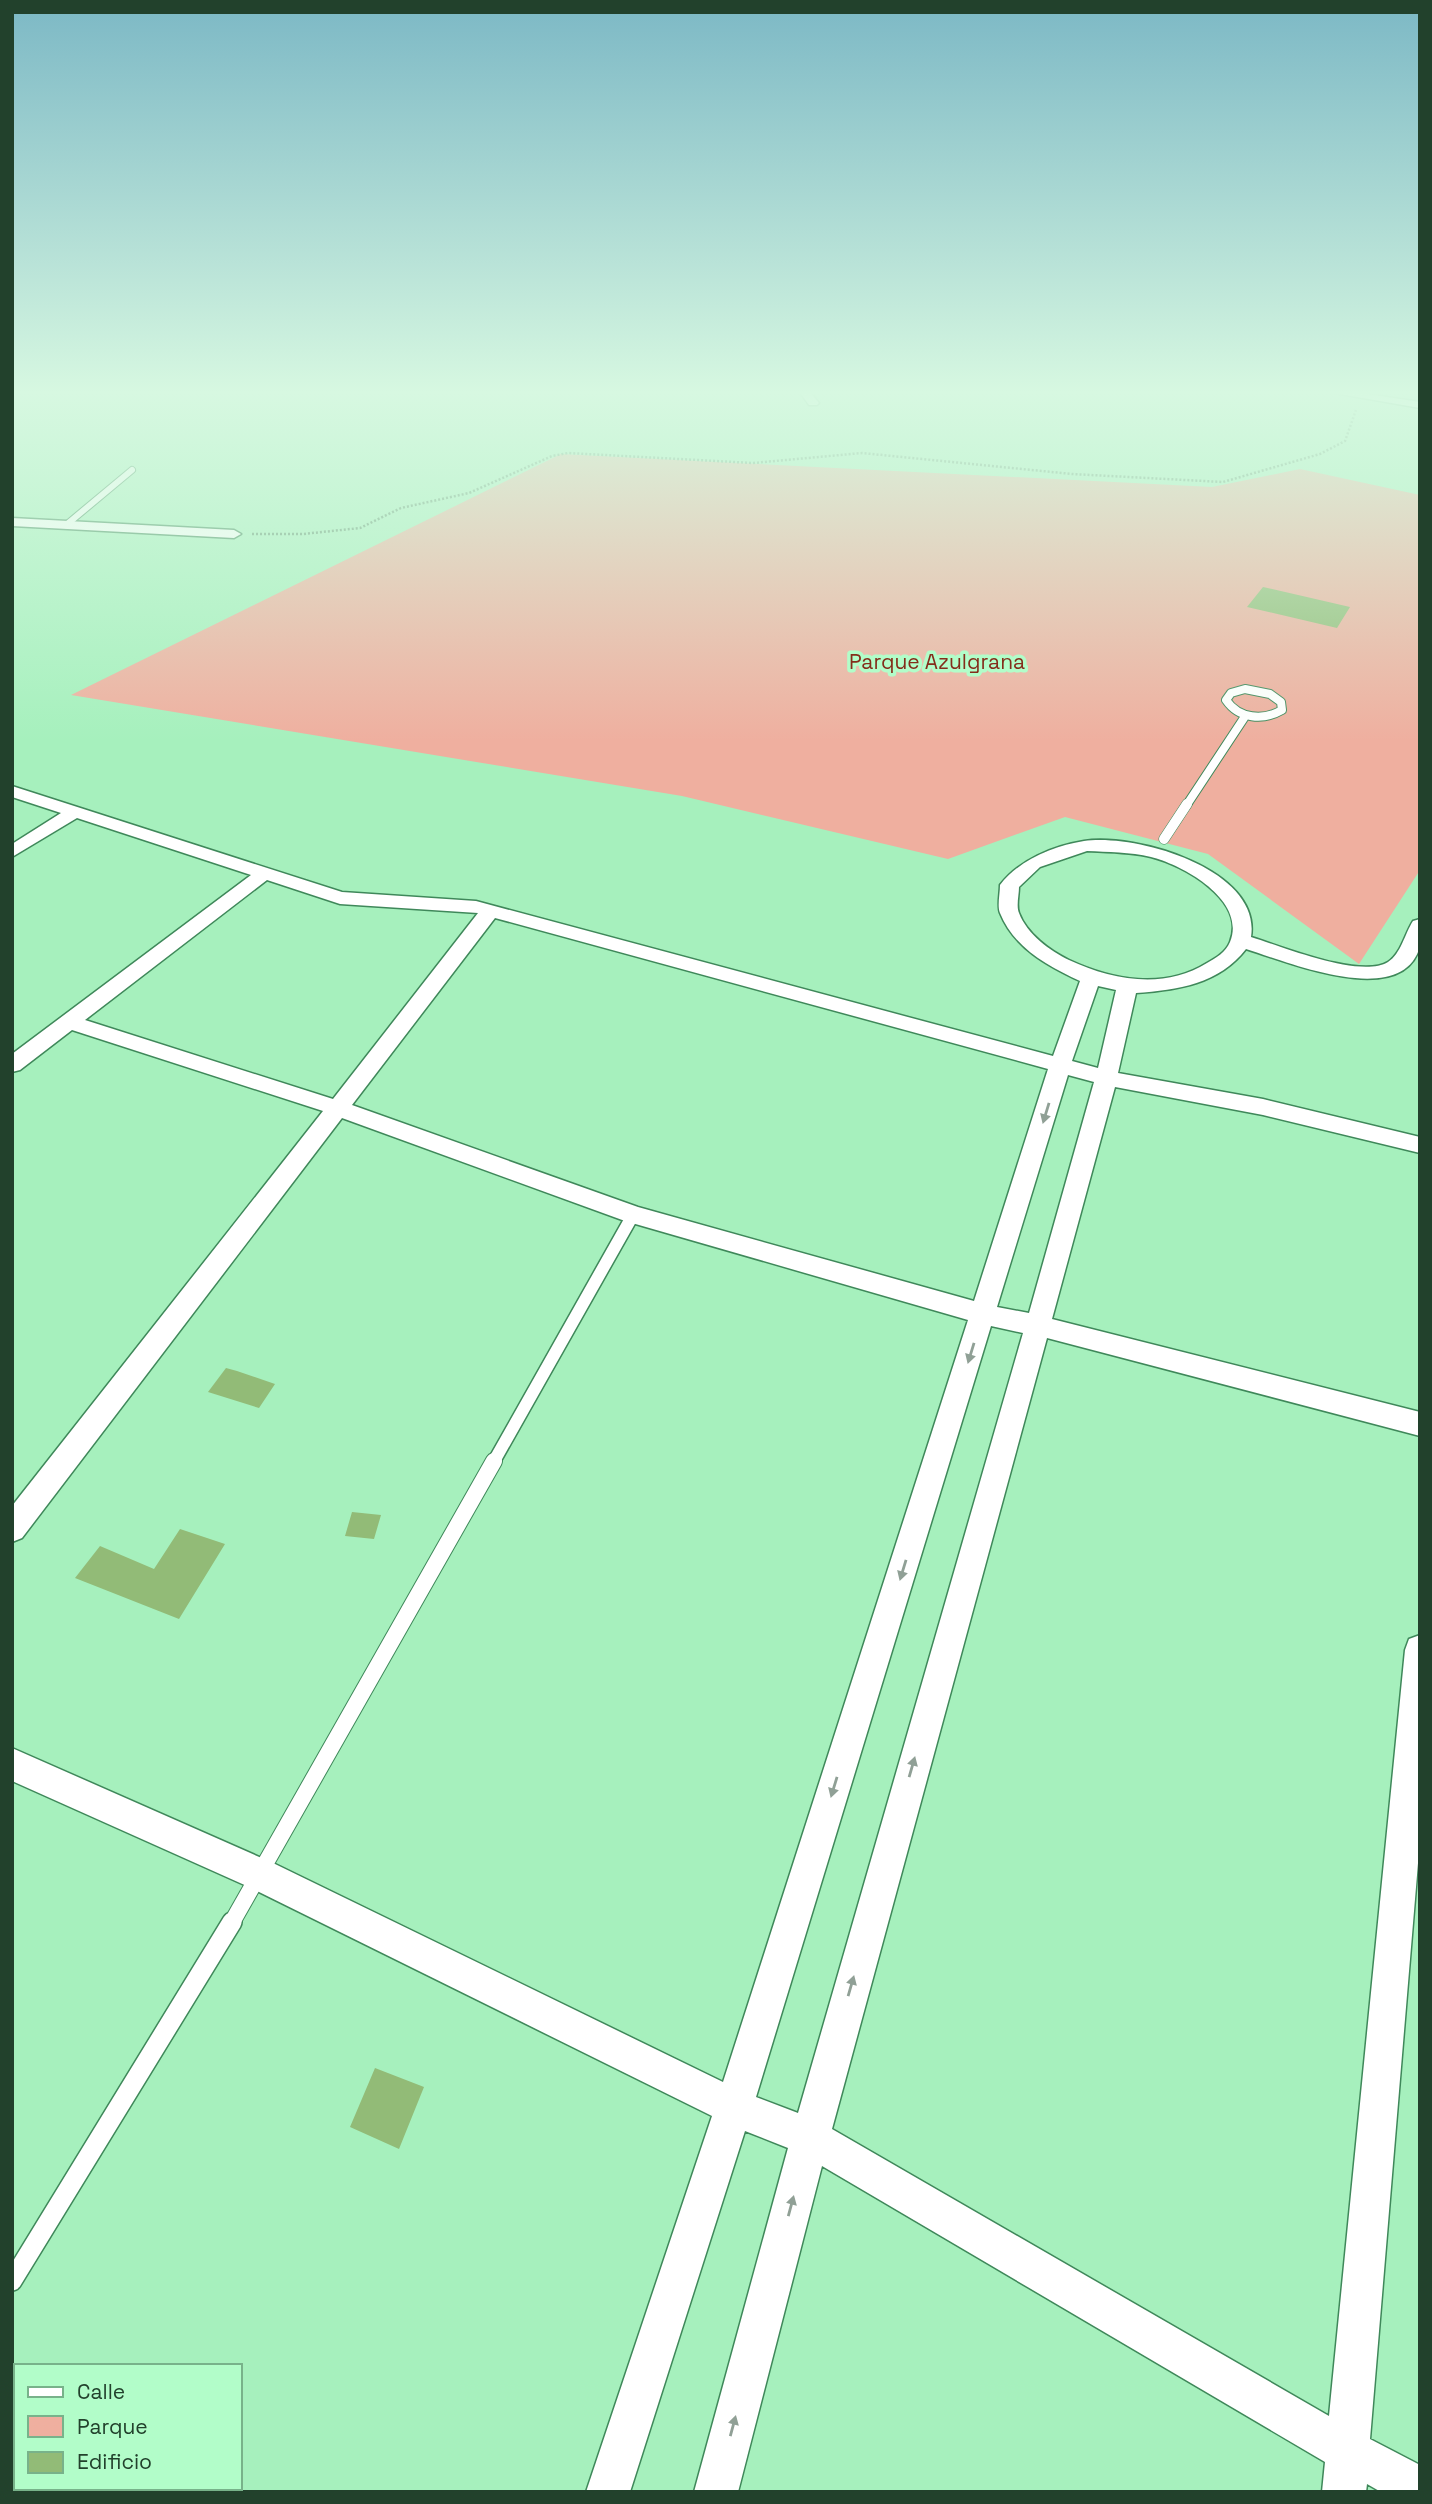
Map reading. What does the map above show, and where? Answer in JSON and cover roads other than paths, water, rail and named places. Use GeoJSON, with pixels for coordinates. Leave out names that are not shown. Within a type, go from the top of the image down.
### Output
{"type":"FeatureCollection","features":[{"type":"Feature","properties":{"kind":"street"},"geometry":{"type":"LineString","coordinates":[[12,522],[234,534]]}},
{"type":"Feature","properties":{"kind":"street"},"geometry":{"type":"LineString","coordinates":[[12,791],[340,898],[425,901],[490,911],[1061,1063],[1141,1087],[1263,1107],[1420,1145]]}},
{"type":"Feature","properties":{"kind":"street"},"geometry":{"type":"LineString","coordinates":[[12,852],[75,811]]}},
{"type":"Feature","properties":{"kind":"street"},"geometry":{"type":"LineString","coordinates":[[1160,845],[1204,874],[1228,894],[1242,917],[1242,941],[1229,962],[1203,977],[1168,986],[1127,985],[1091,978],[1056,964],[1028,945],[1012,923],[1006,901],[1012,881],[1029,864],[1064,850],[1085,846],[1160,845]]}},
{"type":"Feature","properties":{"kind":"street"},"geometry":{"type":"LineString","coordinates":[[12,1065],[264,874]]}},
{"type":"Feature","properties":{"kind":"street"},"geometry":{"type":"LineString","coordinates":[[12,1529],[490,911]]}},
{"type":"Feature","properties":{"kind":"street"},"geometry":{"type":"LineString","coordinates":[[1242,941],[1341,970],[1368,973],[1393,968],[1402,958],[1419,927]]}},
{"type":"Feature","properties":{"kind":"street"},"geometry":{"type":"LineString","coordinates":[[608,2492],[734,2107],[1061,1063],[1091,978]]}},
{"type":"Feature","properties":{"kind":"street"},"geometry":{"type":"LineString","coordinates":[[716,2492],[809,2137],[1035,1325],[1108,1077],[1127,985]]}},
{"type":"Feature","properties":{"kind":"street"},"geometry":{"type":"LineString","coordinates":[[68,1022],[337,1108],[633,1215],[984,1314],[1420,1424]]}},
{"type":"Feature","properties":{"kind":"street"},"geometry":{"type":"LineString","coordinates":[[1344,2492],[1420,1650]]}},
{"type":"Feature","properties":{"kind":"street"},"geometry":{"type":"LineString","coordinates":[[12,1765],[261,1875],[734,2107],[809,2137],[1346,2450],[1420,2489]]}},
{"type":"Feature","properties":{"kind":"lane"},"geometry":{"type":"LineString","coordinates":[[66,525],[87,508]]}},
{"type":"Feature","properties":{"kind":"lane"},"geometry":{"type":"LineString","coordinates":[[1262,691],[1277,698],[1283,706],[1272,716],[1246,715],[1228,704],[1226,700],[1231,693],[1262,691]]}},
{"type":"Feature","properties":{"kind":"lane"},"geometry":{"type":"LineString","coordinates":[[1160,845],[1246,715]]}},
{"type":"Feature","properties":{"kind":"lane"},"geometry":{"type":"LineString","coordinates":[[12,2281],[261,1875],[633,1215]]}},
{"type":"Feature","properties":{"kind":"park label","name":"Parque Azulgrana"},"geometry":{"type":"Point","coordinates":[937,662]}}]}
